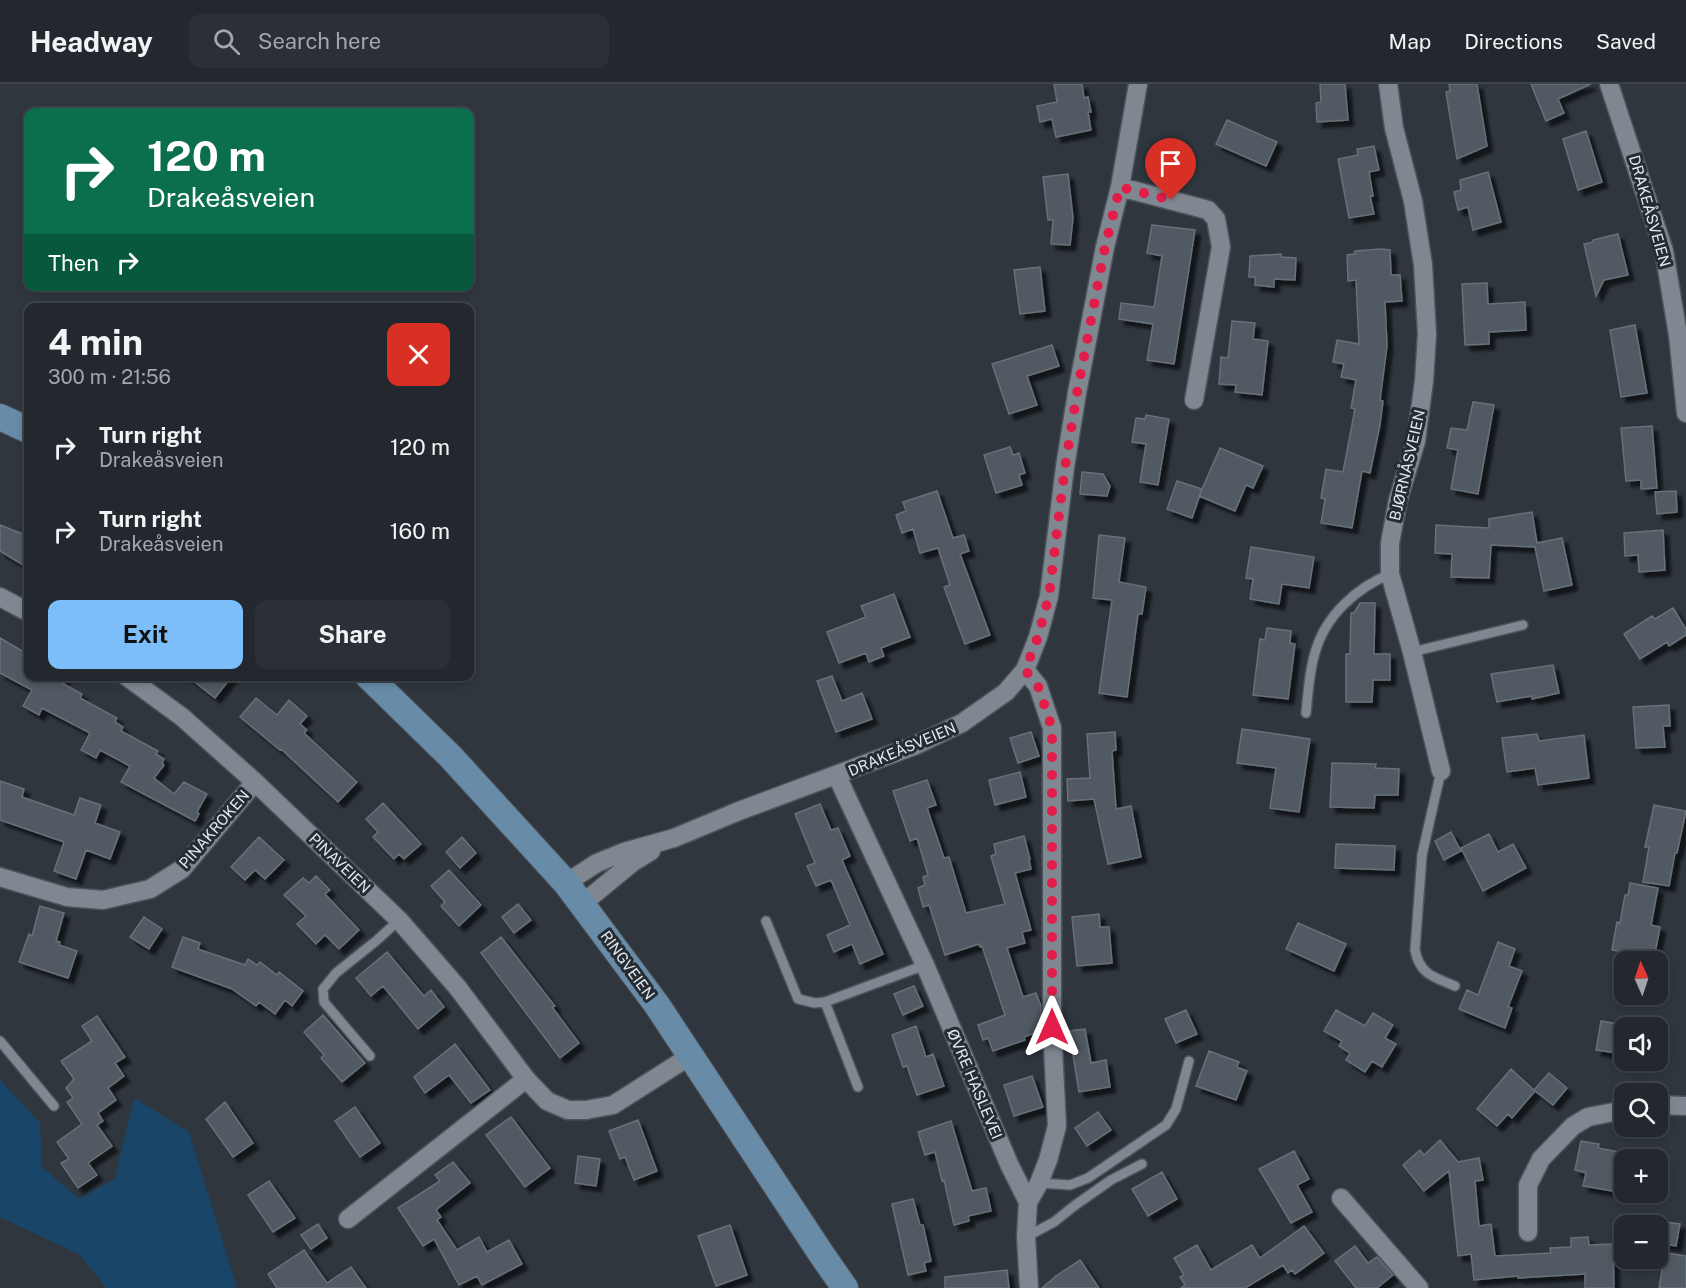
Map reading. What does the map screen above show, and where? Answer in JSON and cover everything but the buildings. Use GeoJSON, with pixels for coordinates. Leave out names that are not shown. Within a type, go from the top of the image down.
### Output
{"type":"FeatureCollection","features":[{"type":"Feature","properties":{"kind":"main road"},"geometry":{"type":"LineString","coordinates":[[0,417],[24,428]]}},
{"type":"Feature","properties":{"kind":"main road","name":"RINGVEIEN"},"geometry":{"type":"LineString","coordinates":[[373,681],[450,756],[566,883],[624,958],[846,1288]]}},
{"type":"Feature","properties":{"kind":"street","name":"DRAKEÅSVEIEN"},"geometry":{"type":"LineString","coordinates":[[566,883],[597,863],[615,855],[674,838],[739,811],[916,745],[962,723],[1006,693],[1025,670],[1038,637],[1049,596],[1077,393],[1105,247],[1120,187],[1138,84]]}},
{"type":"Feature","properties":{"kind":"street","name":"BJØRNÅSVEIEN"},"geometry":{"type":"LineString","coordinates":[[1388,84],[1394,128],[1413,201],[1427,334],[1424,381],[1416,441],[1398,500],[1390,543],[1390,574],[1441,771]]}},
{"type":"Feature","properties":{"kind":"street","name":"DRAKEÅSVEIEN"},"geometry":{"type":"LineString","coordinates":[[1609,84],[1664,251],[1678,335],[1686,413]]}},
{"type":"Feature","properties":{"kind":"street"},"geometry":{"type":"LineString","coordinates":[[1120,187],[1208,210],[1216,219],[1221,248],[1194,400]]}},
{"type":"Feature","properties":{"kind":"street"},"geometry":{"type":"LineString","coordinates":[[0,597],[24,610]]}},
{"type":"Feature","properties":{"kind":"street","name":"ØVRE HASLEVEI"},"geometry":{"type":"LineString","coordinates":[[1025,670],[1038,686],[1052,728],[1052,1027],[1057,1126],[1048,1160],[1028,1202],[1026,1237],[1029,1288]]}},
{"type":"Feature","properties":{"kind":"street","name":"PINAVEIEN"},"geometry":{"type":"LineString","coordinates":[[133,681],[182,717],[255,782],[399,920],[458,988],[526,1079],[547,1101],[568,1110],[586,1110],[614,1105],[690,1056]]}},
{"type":"Feature","properties":{"kind":"street","name":"ØVRE HASLEVEI"},"geometry":{"type":"LineString","coordinates":[[837,776],[925,964],[1009,1164],[1028,1202]]}},
{"type":"Feature","properties":{"kind":"street","name":"PINAKROKEN"},"geometry":{"type":"LineString","coordinates":[[0,878],[67,897],[103,900],[150,889],[182,869],[255,782]]}},
{"type":"Feature","properties":{"kind":"street","name":"DRAKEÅSVEIEN"},"geometry":{"type":"LineString","coordinates":[[582,904],[633,862],[674,838]]}},
{"type":"Feature","properties":{"kind":"street"},"geometry":{"type":"LineString","coordinates":[[348,1219],[526,1079]]}},
{"type":"Feature","properties":{"kind":"street"},"geometry":{"type":"LineString","coordinates":[[1668,1105],[1686,1106]]}},
{"type":"Feature","properties":{"kind":"street"},"geometry":{"type":"LineString","coordinates":[[1528,1232],[1528,1185],[1541,1159],[1573,1126],[1588,1117],[1614,1112]]}},
{"type":"Feature","properties":{"kind":"street"},"geometry":{"type":"LineString","coordinates":[[1341,1198],[1419,1288]]}},
{"type":"Feature","properties":{"kind":"lane"},"geometry":{"type":"LineString","coordinates":[[1306,713],[1314,654],[1323,633],[1342,606],[1358,591],[1369,583],[1390,574]]}},
{"type":"Feature","properties":{"kind":"lane"},"geometry":{"type":"LineString","coordinates":[[1412,652],[1523,625]]}},
{"type":"Feature","properties":{"kind":"lane"},"geometry":{"type":"LineString","coordinates":[[1441,771],[1422,855],[1415,950],[1426,974],[1455,986]]}},
{"type":"Feature","properties":{"kind":"lane"},"geometry":{"type":"LineString","coordinates":[[370,1056],[324,1002],[323,989],[336,973],[399,920]]}},
{"type":"Feature","properties":{"kind":"lane"},"geometry":{"type":"LineString","coordinates":[[766,921],[798,999],[815,1003],[825,1002],[925,964]]}},
{"type":"Feature","properties":{"kind":"lane"},"geometry":{"type":"LineString","coordinates":[[825,1002],[858,1087]]}},
{"type":"Feature","properties":{"kind":"lane"},"geometry":{"type":"LineString","coordinates":[[0,1041],[54,1106]]}},
{"type":"Feature","properties":{"kind":"lane"},"geometry":{"type":"LineString","coordinates":[[1039,1183],[1070,1185],[1088,1178],[1166,1125],[1176,1109],[1189,1061]]}},
{"type":"Feature","properties":{"kind":"lane"},"geometry":{"type":"LineString","coordinates":[[1026,1237],[1054,1222],[1111,1180],[1142,1164]]}},
{"type":"Feature","properties":{"kind":"shaded area"},"geometry":{"type":"Polygon","coordinates":[[[0,1080],[40,1123],[42,1167],[79,1199],[115,1178],[134,1098],[189,1132],[237,1288],[106,1288],[80,1255],[0,1217],[0,1080]]]}},
{"type":"Feature","properties":{"kind":"route"},"geometry":{"type":"LineString","coordinates":[[1052,1027],[1052,728],[1038,686],[1025,670],[1038,637],[1049,596],[1077,393],[1105,247],[1120,187],[1171,200]]}}]}
